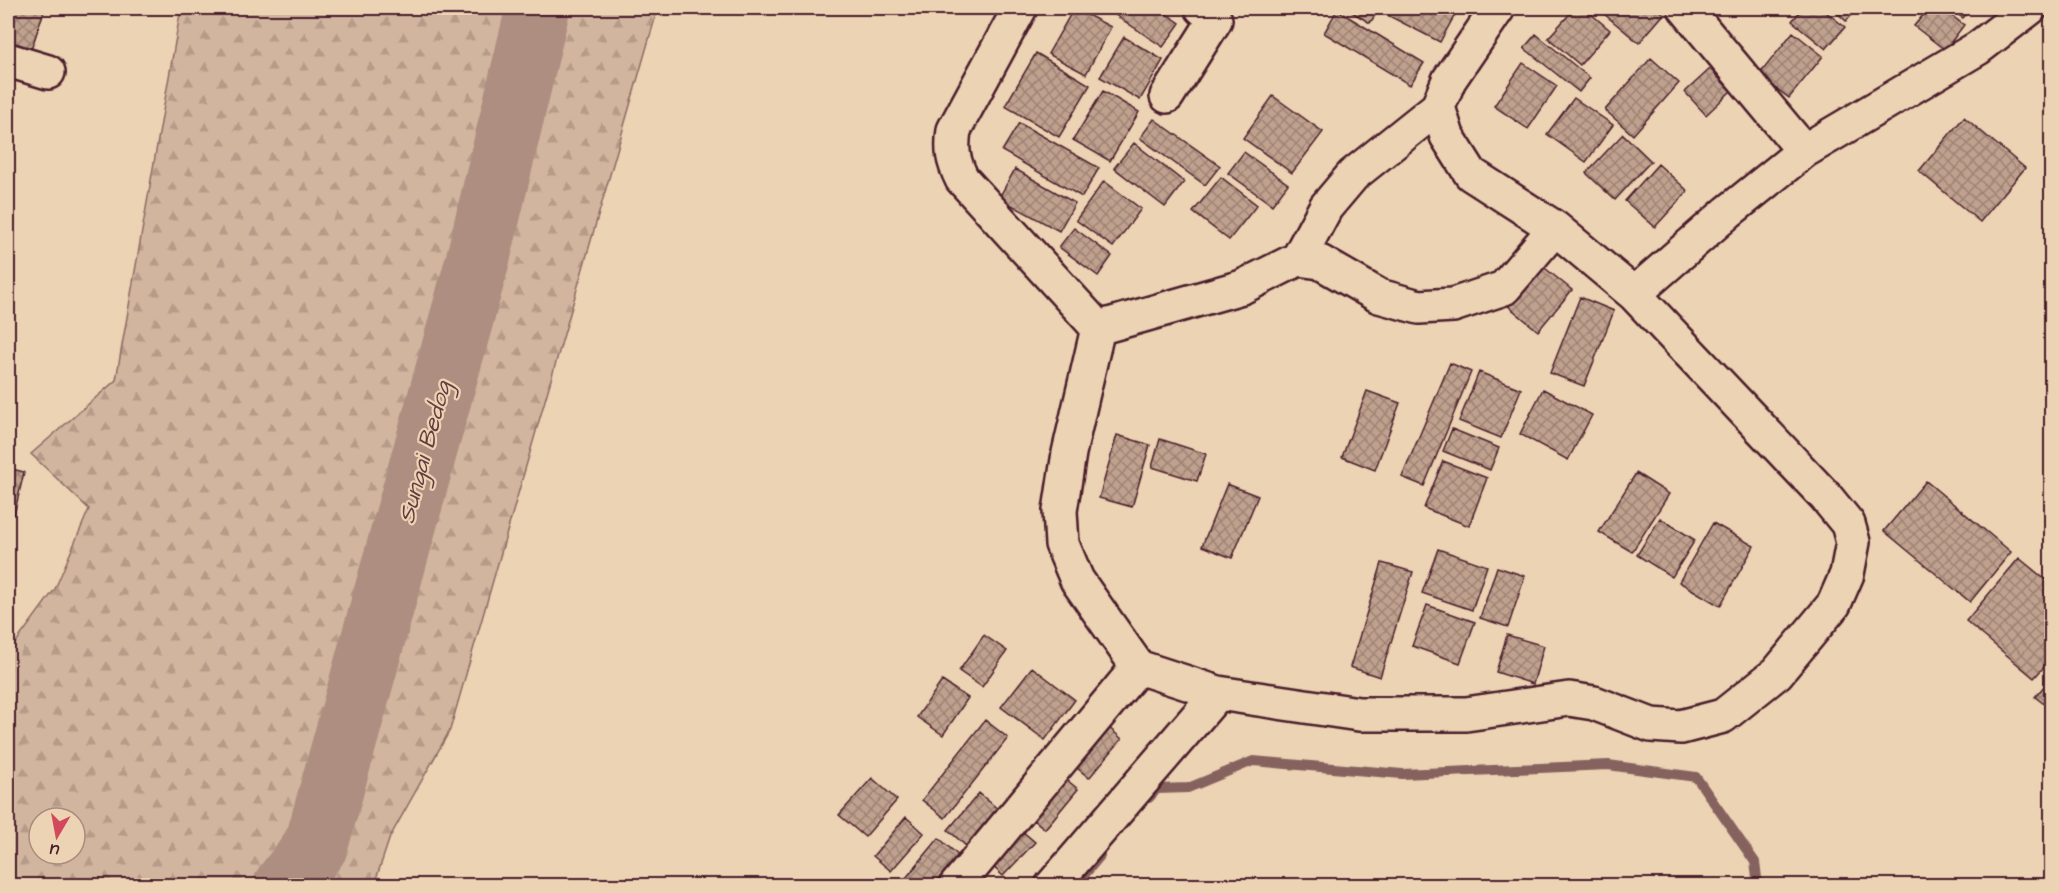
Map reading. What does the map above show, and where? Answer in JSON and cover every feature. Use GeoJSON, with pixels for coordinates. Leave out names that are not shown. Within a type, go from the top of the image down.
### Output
{"type":"FeatureCollection","features":[{"type":"Feature","properties":{"kind":"street"},"geometry":{"type":"LineString","coordinates":[[1020,8],[954,130],[951,147],[953,161],[962,179],[1098,328]]}},
{"type":"Feature","properties":{"kind":"street"},"geometry":{"type":"LineString","coordinates":[[1167,96],[1215,20],[1202,8]]}},
{"type":"Feature","properties":{"kind":"street"},"geometry":{"type":"LineString","coordinates":[[1298,259],[1326,207],[1353,174],[1438,107],[1449,80],[1498,8]]}},
{"type":"Feature","properties":{"kind":"street"},"geometry":{"type":"LineString","coordinates":[[1684,8],[1804,151]]}},
{"type":"Feature","properties":{"kind":"street"},"geometry":{"type":"LineString","coordinates":[[1634,294],[1728,212],[1804,151],[1978,48],[2030,8]]}},
{"type":"Feature","properties":{"kind":"street"},"geometry":{"type":"LineString","coordinates":[[8,60],[48,72]]}},
{"type":"Feature","properties":{"kind":"street"},"geometry":{"type":"LineString","coordinates":[[1098,328],[1069,453],[1060,511],[1062,544],[1077,580],[1138,667],[1218,693],[1359,714],[1466,714],[1569,699],[1594,703],[1650,724],[1681,727],[1723,716],[1777,673],[1834,604],[1847,574],[1853,542],[1848,524],[1826,497],[1634,294],[1555,228],[1471,174],[1447,136],[1438,107]]}},
{"type":"Feature","properties":{"kind":"street"},"geometry":{"type":"LineString","coordinates":[[1098,328],[1242,287],[1298,259],[1320,262],[1379,296],[1419,307],[1453,305],[1504,288],[1555,228]]}},
{"type":"Feature","properties":{"kind":"street"},"geometry":{"type":"LineString","coordinates":[[956,885],[1138,667]]}},
{"type":"Feature","properties":{"kind":"street"},"geometry":{"type":"LineString","coordinates":[[1053,885],[1218,693]]}},
{"type":"Feature","properties":{"kind":"green space"},"geometry":{"type":"Polygon","coordinates":[[[181,8],[658,8],[450,730],[390,837],[374,885],[14,885],[8,821],[8,653],[55,589],[89,509],[31,454],[116,380],[181,8]]]}},
{"type":"Feature","properties":{"kind":"building"},"geometry":{"type":"Polygon","coordinates":[[[11,8],[45,8],[29,56],[8,49],[8,19],[11,8]]]}},
{"type":"Feature","properties":{"kind":"building"},"geometry":{"type":"Polygon","coordinates":[[[1074,8],[1111,27],[1086,74],[1048,54],[1074,8]]]}},
{"type":"Feature","properties":{"kind":"building"},"geometry":{"type":"Polygon","coordinates":[[[1105,8],[1158,8],[1180,23],[1163,47],[1105,8]]]}},
{"type":"Feature","properties":{"kind":"building"},"geometry":{"type":"Polygon","coordinates":[[[1345,8],[1380,8],[1370,23],[1345,8]]]}},
{"type":"Feature","properties":{"kind":"building"},"geometry":{"type":"Polygon","coordinates":[[[1393,8],[1458,9],[1440,42],[1389,16],[1393,8]]]}},
{"type":"Feature","properties":{"kind":"building"},"geometry":{"type":"Polygon","coordinates":[[[1575,8],[1584,8],[1610,30],[1580,65],[1548,38],[1575,8]]]}},
{"type":"Feature","properties":{"kind":"building"},"geometry":{"type":"Polygon","coordinates":[[[1597,8],[1656,8],[1664,14],[1639,43],[1597,8]]]}},
{"type":"Feature","properties":{"kind":"building"},"geometry":{"type":"Polygon","coordinates":[[[1803,8],[1821,8],[1845,27],[1826,49],[1792,21],[1803,8]]]}},
{"type":"Feature","properties":{"kind":"building"},"geometry":{"type":"Polygon","coordinates":[[[1832,8],[1859,8],[1846,21],[1832,8]]]}},
{"type":"Feature","properties":{"kind":"building"},"geometry":{"type":"Polygon","coordinates":[[[1929,8],[1941,8],[1964,25],[1945,50],[1914,26],[1929,8]]]}},
{"type":"Feature","properties":{"kind":"building"},"geometry":{"type":"Polygon","coordinates":[[[1948,8],[1971,8],[1963,18],[1948,8]]]}},
{"type":"Feature","properties":{"kind":"building"},"geometry":{"type":"Polygon","coordinates":[[[1337,10],[1424,63],[1410,85],[1324,33],[1337,10]]]}},
{"type":"Feature","properties":{"kind":"building"},"geometry":{"type":"Polygon","coordinates":[[[1793,32],[1823,56],[1789,98],[1759,75],[1793,32]]]}},
{"type":"Feature","properties":{"kind":"building"},"geometry":{"type":"Polygon","coordinates":[[[1536,34],[1590,78],[1579,92],[1524,48],[1536,34]]]}},
{"type":"Feature","properties":{"kind":"building"},"geometry":{"type":"Polygon","coordinates":[[[1124,37],[1163,60],[1140,100],[1100,77],[1124,37]]]}},
{"type":"Feature","properties":{"kind":"building"},"geometry":{"type":"Polygon","coordinates":[[[1036,53],[1090,85],[1059,137],[1005,106],[1036,53]]]}},
{"type":"Feature","properties":{"kind":"building"},"geometry":{"type":"Polygon","coordinates":[[[1651,58],[1679,83],[1633,135],[1605,110],[1651,58]]]}},
{"type":"Feature","properties":{"kind":"building"},"geometry":{"type":"Polygon","coordinates":[[[1523,63],[1557,86],[1528,129],[1494,106],[1523,63]]]}},
{"type":"Feature","properties":{"kind":"building"},"geometry":{"type":"Polygon","coordinates":[[[1710,69],[1731,91],[1706,115],[1685,92],[1710,69]]]}},
{"type":"Feature","properties":{"kind":"building"},"geometry":{"type":"Polygon","coordinates":[[[1103,91],[1139,112],[1110,161],[1073,140],[1103,91]]]}},
{"type":"Feature","properties":{"kind":"building"},"geometry":{"type":"Polygon","coordinates":[[[1273,96],[1323,132],[1292,173],[1243,138],[1273,96]]]}},
{"type":"Feature","properties":{"kind":"building"},"geometry":{"type":"Polygon","coordinates":[[[1574,98],[1613,125],[1586,162],[1547,134],[1574,98]]]}},
{"type":"Feature","properties":{"kind":"building"},"geometry":{"type":"Polygon","coordinates":[[[1964,117],[2025,168],[1980,222],[1919,171],[1964,117]]]}},
{"type":"Feature","properties":{"kind":"building"},"geometry":{"type":"Polygon","coordinates":[[[1154,119],[1220,166],[1205,185],[1140,138],[1154,119]]]}},
{"type":"Feature","properties":{"kind":"building"},"geometry":{"type":"Polygon","coordinates":[[[1019,123],[1099,168],[1082,197],[1002,151],[1019,123]]]}},
{"type":"Feature","properties":{"kind":"building"},"geometry":{"type":"Polygon","coordinates":[[[1623,134],[1651,161],[1615,200],[1586,173],[1623,134]]]}},
{"type":"Feature","properties":{"kind":"building"},"geometry":{"type":"Polygon","coordinates":[[[1134,143],[1184,182],[1165,207],[1114,168],[1134,143]]]}},
{"type":"Feature","properties":{"kind":"building"},"geometry":{"type":"Polygon","coordinates":[[[1244,152],[1288,184],[1272,205],[1228,173],[1244,152]]]}},
{"type":"Feature","properties":{"kind":"building"},"geometry":{"type":"Polygon","coordinates":[[[1658,164],[1688,191],[1655,227],[1625,201],[1658,164]]]}},
{"type":"Feature","properties":{"kind":"building"},"geometry":{"type":"Polygon","coordinates":[[[1015,169],[1075,203],[1059,231],[999,198],[1015,169]]]}},
{"type":"Feature","properties":{"kind":"building"},"geometry":{"type":"Polygon","coordinates":[[[1221,177],[1257,205],[1229,240],[1193,212],[1221,177]]]}},
{"type":"Feature","properties":{"kind":"building"},"geometry":{"type":"Polygon","coordinates":[[[1104,181],[1141,209],[1113,247],[1076,220],[1104,181]]]}},
{"type":"Feature","properties":{"kind":"building"},"geometry":{"type":"Polygon","coordinates":[[[1074,228],[1112,256],[1098,276],[1059,247],[1074,228]]]}},
{"type":"Feature","properties":{"kind":"building"},"geometry":{"type":"Polygon","coordinates":[[[1535,260],[1572,290],[1538,331],[1502,301],[1535,260]]]}},
{"type":"Feature","properties":{"kind":"building"},"geometry":{"type":"Polygon","coordinates":[[[1580,297],[1614,311],[1584,386],[1550,373],[1580,297]]]}},
{"type":"Feature","properties":{"kind":"building"},"geometry":{"type":"Polygon","coordinates":[[[1450,363],[1471,372],[1424,486],[1402,477],[1450,363]]]}},
{"type":"Feature","properties":{"kind":"building"},"geometry":{"type":"Polygon","coordinates":[[[1479,372],[1521,389],[1501,438],[1459,421],[1479,372]]]}},
{"type":"Feature","properties":{"kind":"building"},"geometry":{"type":"Polygon","coordinates":[[[1543,389],[1592,415],[1568,460],[1520,434],[1543,389]]]}},
{"type":"Feature","properties":{"kind":"building"},"geometry":{"type":"Polygon","coordinates":[[[1367,391],[1400,403],[1375,470],[1342,457],[1367,391]]]}},
{"type":"Feature","properties":{"kind":"building"},"geometry":{"type":"Polygon","coordinates":[[[1452,429],[1499,448],[1490,470],[1443,451],[1452,429]]]}},
{"type":"Feature","properties":{"kind":"building"},"geometry":{"type":"Polygon","coordinates":[[[1117,435],[1150,445],[1132,507],[1099,498],[1117,435]]]}},
{"type":"Feature","properties":{"kind":"building"},"geometry":{"type":"Polygon","coordinates":[[[1160,439],[1206,454],[1197,481],[1152,467],[1160,439]]]}},
{"type":"Feature","properties":{"kind":"building"},"geometry":{"type":"Polygon","coordinates":[[[1443,461],[1487,478],[1469,526],[1424,508],[1443,461]]]}},
{"type":"Feature","properties":{"kind":"building"},"geometry":{"type":"Polygon","coordinates":[[[8,468],[24,472],[14,515],[8,513],[8,468]]]}},
{"type":"Feature","properties":{"kind":"building"},"geometry":{"type":"Polygon","coordinates":[[[1636,473],[1669,494],[1632,552],[1599,532],[1636,473]]]}},
{"type":"Feature","properties":{"kind":"building"},"geometry":{"type":"Polygon","coordinates":[[[1926,481],[2011,552],[1970,602],[1884,531],[1926,481]]]}},
{"type":"Feature","properties":{"kind":"building"},"geometry":{"type":"Polygon","coordinates":[[[1227,484],[1258,496],[1232,558],[1202,546],[1227,484]]]}},
{"type":"Feature","properties":{"kind":"building"},"geometry":{"type":"Polygon","coordinates":[[[1660,518],[1695,540],[1672,577],[1637,555],[1660,518]]]}},
{"type":"Feature","properties":{"kind":"building"},"geometry":{"type":"Polygon","coordinates":[[[1713,523],[1754,546],[1720,606],[1679,582],[1713,523]]]}},
{"type":"Feature","properties":{"kind":"building"},"geometry":{"type":"Polygon","coordinates":[[[1438,549],[1487,566],[1472,610],[1422,593],[1438,549]]]}},
{"type":"Feature","properties":{"kind":"building"},"geometry":{"type":"Polygon","coordinates":[[[2019,558],[2052,585],[2052,658],[2034,678],[1966,621],[2019,558]]]}},
{"type":"Feature","properties":{"kind":"building"},"geometry":{"type":"Polygon","coordinates":[[[1382,563],[1413,572],[1380,677],[1350,667],[1382,563]]]}},
{"type":"Feature","properties":{"kind":"building"},"geometry":{"type":"Polygon","coordinates":[[[1497,567],[1525,576],[1508,627],[1480,618],[1497,567]]]}},
{"type":"Feature","properties":{"kind":"building"},"geometry":{"type":"Polygon","coordinates":[[[1427,605],[1475,622],[1460,663],[1412,646],[1427,605]]]}},
{"type":"Feature","properties":{"kind":"building"},"geometry":{"type":"Polygon","coordinates":[[[984,635],[1007,651],[982,687],[959,671],[984,635]]]}},
{"type":"Feature","properties":{"kind":"building"},"geometry":{"type":"Polygon","coordinates":[[[1507,635],[1544,646],[1533,684],[1496,672],[1507,635]]]}},
{"type":"Feature","properties":{"kind":"building"},"geometry":{"type":"Polygon","coordinates":[[[1032,667],[1075,700],[1045,740],[1001,707],[1032,667]]]}},
{"type":"Feature","properties":{"kind":"building"},"geometry":{"type":"Polygon","coordinates":[[[2052,677],[2052,710],[2035,697],[2052,677]]]}},
{"type":"Feature","properties":{"kind":"building"},"geometry":{"type":"Polygon","coordinates":[[[942,681],[968,698],[943,735],[917,717],[942,681]]]}},
{"type":"Feature","properties":{"kind":"building"},"geometry":{"type":"Polygon","coordinates":[[[1098,718],[1122,739],[1089,778],[1065,758],[1098,718]]]}},
{"type":"Feature","properties":{"kind":"building"},"geometry":{"type":"Polygon","coordinates":[[[985,720],[1008,738],[945,818],[922,800],[985,720]]]}},
{"type":"Feature","properties":{"kind":"building"},"geometry":{"type":"Polygon","coordinates":[[[1057,772],[1078,789],[1045,829],[1024,812],[1057,772]]]}},
{"type":"Feature","properties":{"kind":"building"},"geometry":{"type":"Polygon","coordinates":[[[872,778],[897,800],[865,837],[839,815],[872,778]]]}},
{"type":"Feature","properties":{"kind":"building"},"geometry":{"type":"Polygon","coordinates":[[[979,793],[999,810],[967,847],[948,830],[979,793]]]}},
{"type":"Feature","properties":{"kind":"building"},"geometry":{"type":"Polygon","coordinates":[[[906,817],[924,833],[891,871],[873,856],[906,817]]]}},
{"type":"Feature","properties":{"kind":"building"},"geometry":{"type":"Polygon","coordinates":[[[1015,825],[1035,842],[1003,876],[984,858],[1015,825]]]}},
{"type":"Feature","properties":{"kind":"building"},"geometry":{"type":"Polygon","coordinates":[[[939,838],[961,858],[939,886],[915,886],[906,878],[939,838]]]}},
{"type":"Feature","properties":{"kind":"waterway","name":"Sungai Bedog"},"geometry":{"type":"LineString","coordinates":[[285,886],[316,846],[477,263],[538,8]]}},
{"type":"Feature","properties":{"kind":"waterway"},"geometry":{"type":"LineString","coordinates":[[1149,798],[1157,789],[1188,788],[1253,761],[1402,774],[1608,765],[1696,777],[1755,862],[1758,886]]}},
{"type":"Feature","properties":{"kind":"waterway"},"geometry":{"type":"LineString","coordinates":[[1075,886],[1100,856]]}}]}
